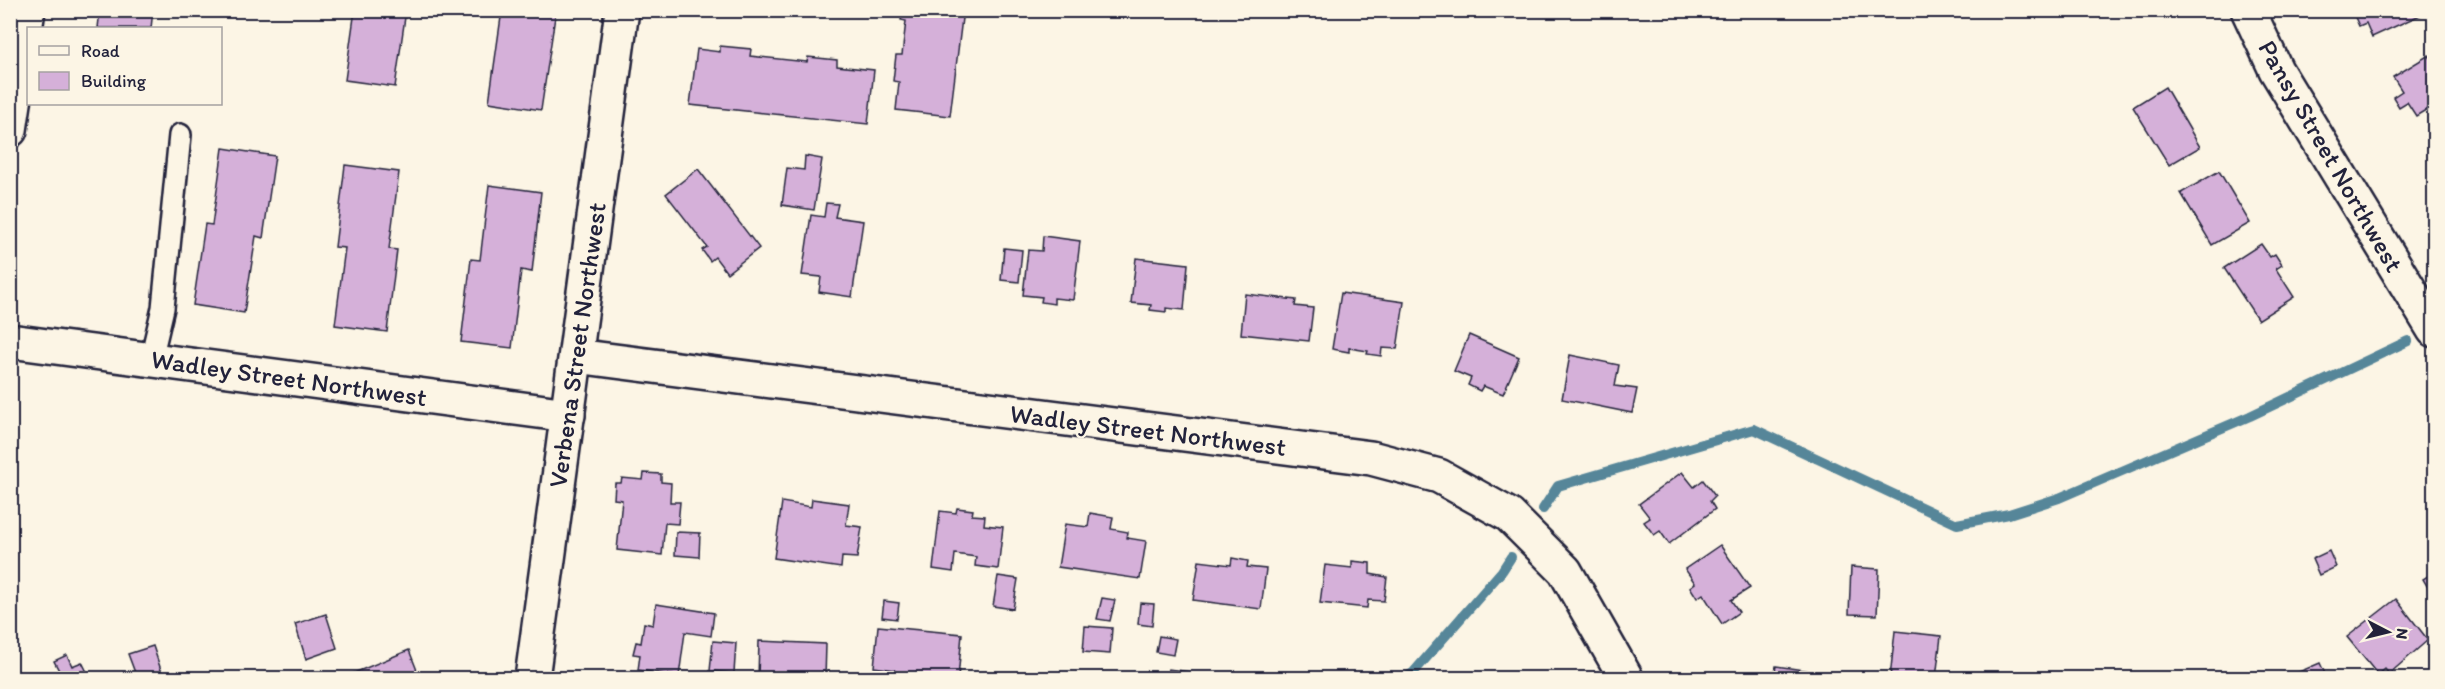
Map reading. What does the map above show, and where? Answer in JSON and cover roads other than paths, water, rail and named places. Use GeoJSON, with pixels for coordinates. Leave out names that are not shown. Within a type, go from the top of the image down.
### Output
{"type":"FeatureCollection","features":[{"type":"Feature","properties":{"kind":"street"},"geometry":{"type":"LineString","coordinates":[[10,130],[28,10]]}},
{"type":"Feature","properties":{"kind":"street","name":"Verbena Street Northwest"},"geometry":{"type":"LineString","coordinates":[[532,678],[622,10]]}},
{"type":"Feature","properties":{"kind":"street","name":"Pansy Street Northwest"},"geometry":{"type":"LineString","coordinates":[[2248,10],[2276,70],[2434,330]]}},
{"type":"Feature","properties":{"kind":"street","name":"Wadley Street Northwest"},"geometry":{"type":"LineString","coordinates":[[10,341],[568,416]]}},
{"type":"Feature","properties":{"kind":"street","name":"Wadley Street Northwest"},"geometry":{"type":"LineString","coordinates":[[576,356],[1371,458],[1439,476],[1509,515],[1565,571],[1626,678]]}},
{"type":"Feature","properties":{"kind":"lane"},"geometry":{"type":"LineString","coordinates":[[151,359],[163,308],[180,135]]}},
{"type":"Feature","properties":{"kind":"waterway"},"geometry":{"type":"LineString","coordinates":[[1543,509],[1558,486],[1754,429],[1957,524],[2009,514],[2059,498],[2250,416],[2408,341]]}},
{"type":"Feature","properties":{"kind":"waterway"},"geometry":{"type":"LineString","coordinates":[[1405,678],[1413,673],[1502,571],[1511,557]]}}]}
